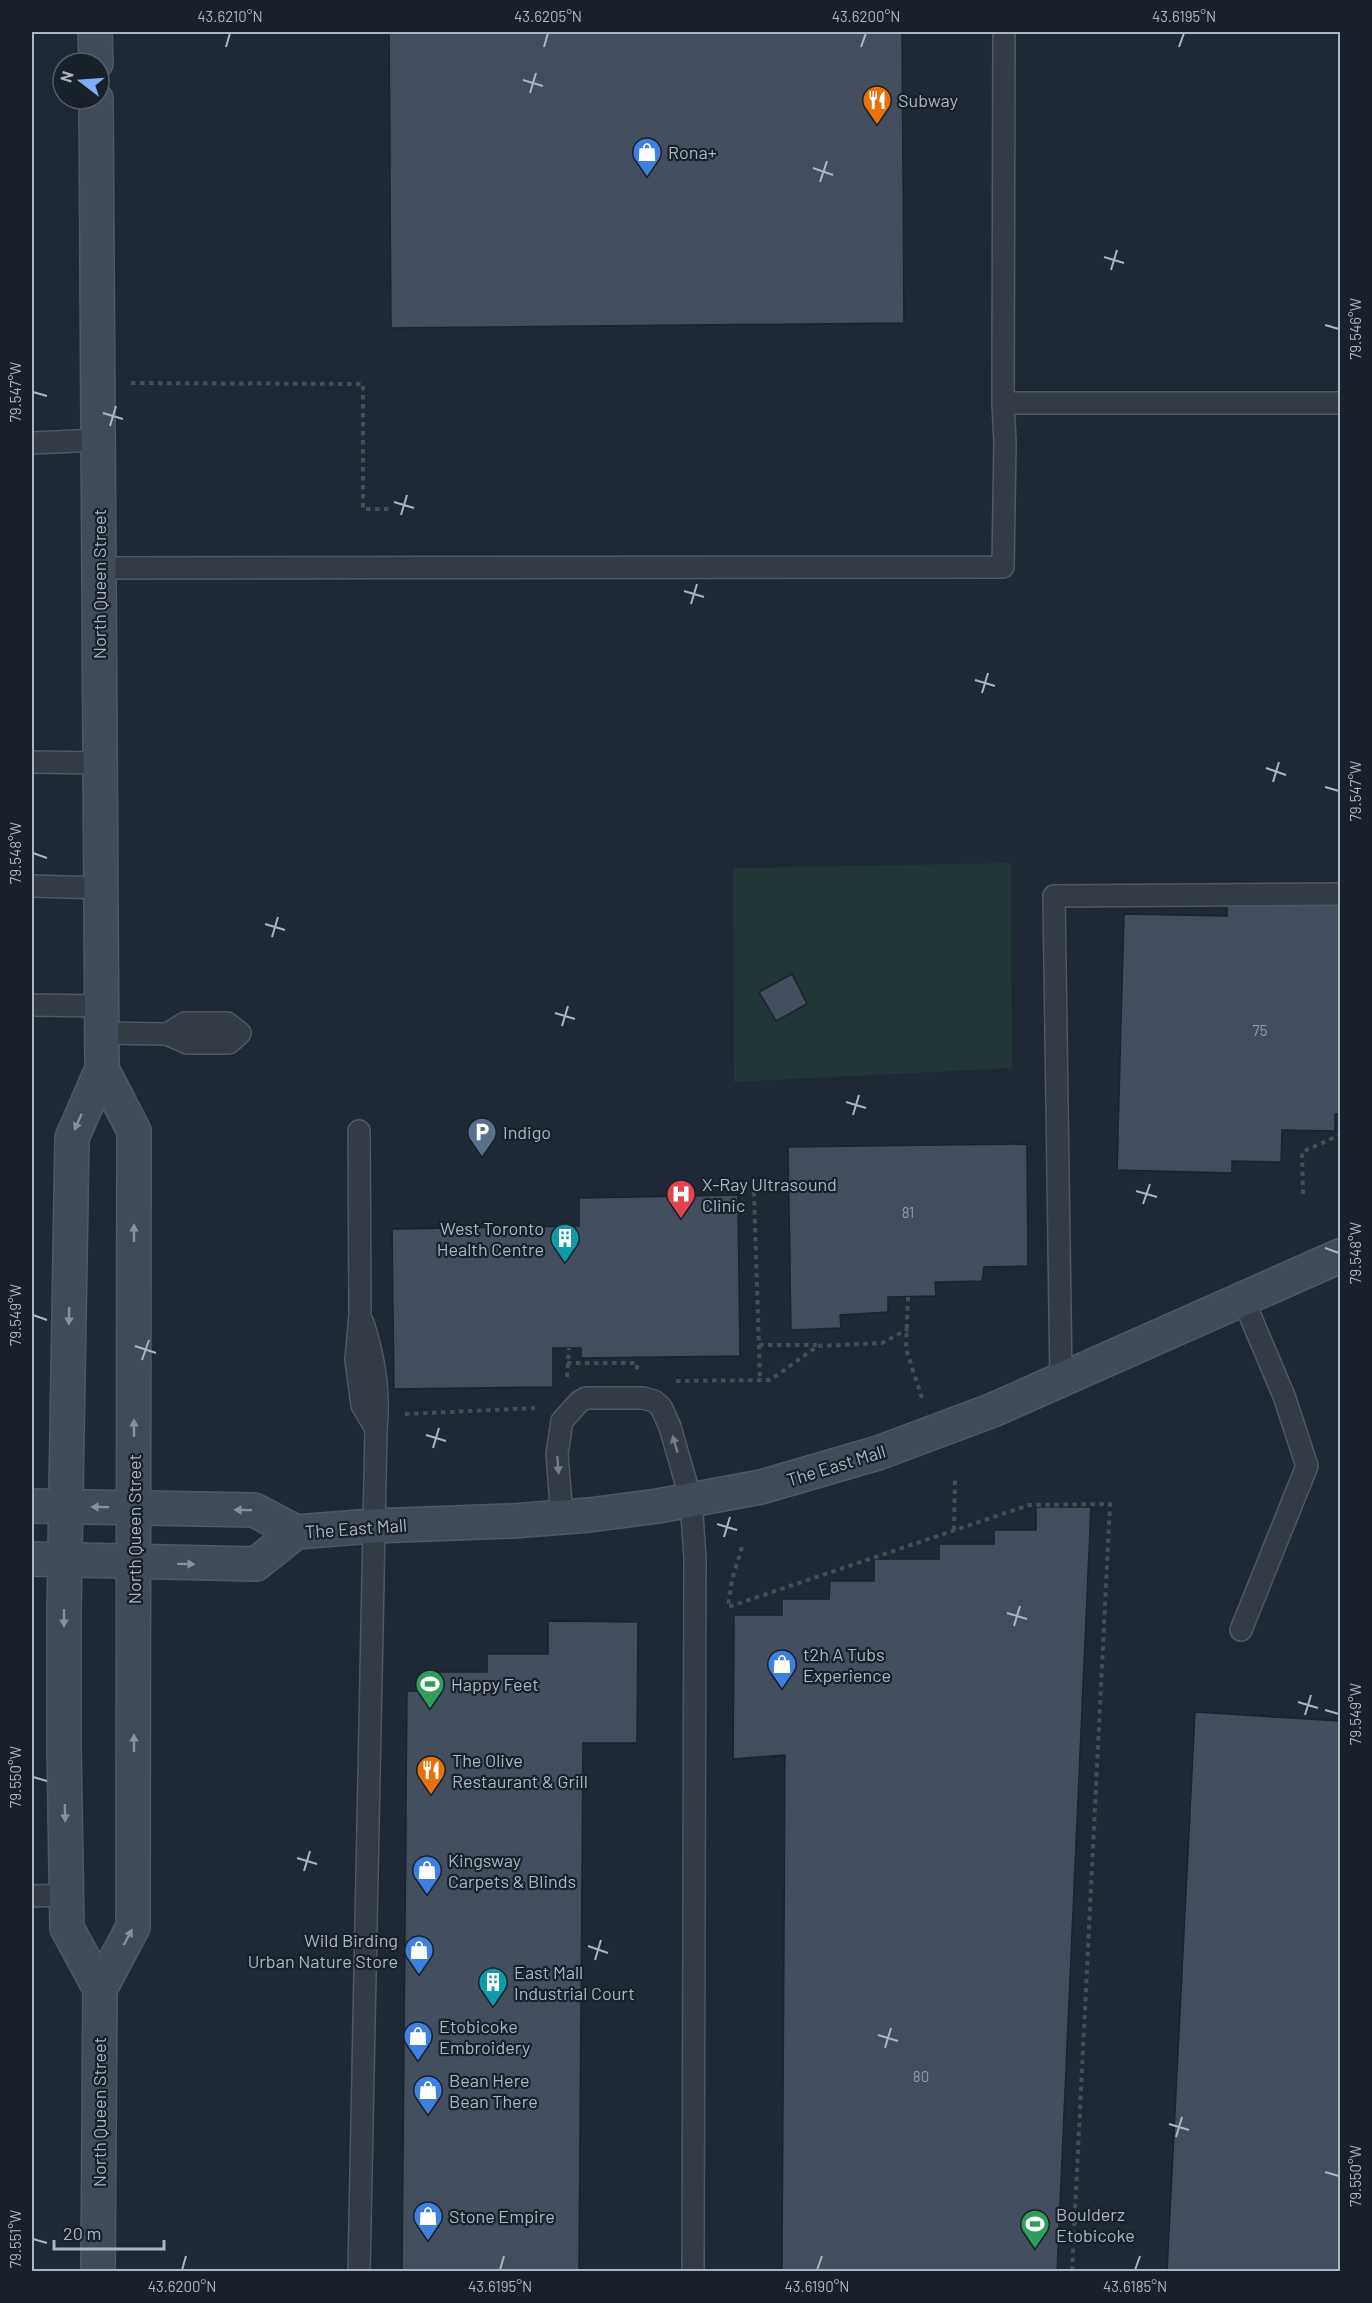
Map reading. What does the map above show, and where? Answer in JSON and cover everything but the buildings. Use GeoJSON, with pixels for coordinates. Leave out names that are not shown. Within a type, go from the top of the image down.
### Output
{"type":"FeatureCollection","features":[{"type":"Feature","properties":{"kind":"main road"},"geometry":{"type":"LineString","coordinates":[[96,32],[96,51]]}},
{"type":"Feature","properties":{"kind":"main road","name":"North Queen Street"},"geometry":{"type":"LineString","coordinates":[[96,111],[102,1069],[72,1138],[64,1746],[67,1928],[100,1989]]}},
{"type":"Feature","properties":{"kind":"main road","name":"North Queen Street"},"geometry":{"type":"LineString","coordinates":[[98,2271],[100,1989],[133,1927],[134,1131],[102,1069]]}},
{"type":"Feature","properties":{"kind":"main road","name":"The East Mall"},"geometry":{"type":"LineString","coordinates":[[32,1506],[254,1510],[296,1532],[562,1517],[658,1506],[761,1487],[878,1453],[993,1410],[1341,1256]]}},
{"type":"Feature","properties":{"kind":"main road","name":"The East Mall"},"geometry":{"type":"LineString","coordinates":[[32,1559],[256,1564],[296,1532]]}},
{"type":"Feature","properties":{"kind":"lane"},"geometry":{"type":"LineString","coordinates":[[99,568],[1003,567],[1004,32]]}},
{"type":"Feature","properties":{"kind":"lane"},"geometry":{"type":"LineString","coordinates":[[1003,403],[1341,403]]}},
{"type":"Feature","properties":{"kind":"lane"},"geometry":{"type":"LineString","coordinates":[[32,443],[98,440]]}},
{"type":"Feature","properties":{"kind":"lane"},"geometry":{"type":"LineString","coordinates":[[32,762],[101,762]]}},
{"type":"Feature","properties":{"kind":"lane"},"geometry":{"type":"LineString","coordinates":[[32,886],[101,888]]}},
{"type":"Feature","properties":{"kind":"lane"},"geometry":{"type":"LineString","coordinates":[[1061,1380],[1054,896],[1341,894]]}},
{"type":"Feature","properties":{"kind":"lane"},"geometry":{"type":"LineString","coordinates":[[32,1005],[167,1034]]}},
{"type":"Feature","properties":{"kind":"lane"},"geometry":{"type":"LineString","coordinates":[[359,1131],[360,1314],[371,1347],[378,1407],[373,1526],[360,2271]]}},
{"type":"Feature","properties":{"kind":"lane"},"geometry":{"type":"LineString","coordinates":[[1241,1630],[1307,1466],[1284,1396],[1243,1299]]}},
{"type":"Feature","properties":{"kind":"lane"},"geometry":{"type":"LineString","coordinates":[[562,1517],[557,1442],[562,1421],[579,1402],[586,1398],[643,1398],[654,1401],[661,1407],[673,1434],[691,1500],[695,1558],[693,2271]]}},
{"type":"Feature","properties":{"kind":"lane"},"geometry":{"type":"LineString","coordinates":[[32,1896],[66,1895]]}},
{"type":"Feature","properties":{"kind":"path"},"geometry":{"type":"LineString","coordinates":[[98,383],[363,384],[363,509],[393,509]]}},
{"type":"Feature","properties":{"kind":"path"},"geometry":{"type":"LineString","coordinates":[[1303,1194],[1302,1152],[1341,1135]]}},
{"type":"Feature","properties":{"kind":"path"},"geometry":{"type":"LineString","coordinates":[[754,1191],[760,1380]]}},
{"type":"Feature","properties":{"kind":"path"},"geometry":{"type":"LineString","coordinates":[[908,1297],[906,1349],[912,1361],[932,1433]]}},
{"type":"Feature","properties":{"kind":"path"},"geometry":{"type":"LineString","coordinates":[[759,1345],[818,1346]]}},
{"type":"Feature","properties":{"kind":"path"},"geometry":{"type":"LineString","coordinates":[[567,1371],[568,1348]]}},
{"type":"Feature","properties":{"kind":"path"},"geometry":{"type":"LineString","coordinates":[[954,1530],[955,1480]]}},
{"type":"Feature","properties":{"kind":"path"},"geometry":{"type":"LineString","coordinates":[[742,1547],[732,1580],[728,1607],[1029,1505],[1110,1504],[1072,2271]]}},
{"type":"Feature","properties":{"kind":"green space"},"geometry":{"type":"Polygon","coordinates":[[[1011,863],[1012,1068],[734,1082],[733,868],[1011,863]]]}},
{"type":"Feature","properties":{"kind":"place","name":"Subway"},"geometry":{"type":"Point","coordinates":[877,126]}},
{"type":"Feature","properties":{"kind":"place","name":"Rona+"},"geometry":{"type":"Point","coordinates":[647,178]}},
{"type":"Feature","properties":{"kind":"place","name":"Indigo"},"geometry":{"type":"Point","coordinates":[482,1158]}},
{"type":"Feature","properties":{"kind":"place","name":"X-Ray Ultrasound Clinic"},"geometry":{"type":"Point","coordinates":[681,1220]}},
{"type":"Feature","properties":{"kind":"place","name":"West Toronto Health Centre"},"geometry":{"type":"Point","coordinates":[565,1264]}},
{"type":"Feature","properties":{"kind":"place","name":"t2h A Tubs Experience"},"geometry":{"type":"Point","coordinates":[782,1690]}},
{"type":"Feature","properties":{"kind":"place","name":"Happy Feet"},"geometry":{"type":"Point","coordinates":[430,1710]}},
{"type":"Feature","properties":{"kind":"place","name":"The Olive Restaurant & Grill"},"geometry":{"type":"Point","coordinates":[431,1796]}},
{"type":"Feature","properties":{"kind":"place","name":"Kingsway Carpets & Blinds"},"geometry":{"type":"Point","coordinates":[427,1896]}},
{"type":"Feature","properties":{"kind":"place","name":"Wild Birding Urban Nature Store"},"geometry":{"type":"Point","coordinates":[419,1976]}},
{"type":"Feature","properties":{"kind":"place","name":"East Mall Industrial Court"},"geometry":{"type":"Point","coordinates":[493,2008]}},
{"type":"Feature","properties":{"kind":"place","name":"Etobicoke Embroidery"},"geometry":{"type":"Point","coordinates":[418,2062]}},
{"type":"Feature","properties":{"kind":"place","name":"Bean Here Bean There"},"geometry":{"type":"Point","coordinates":[428,2116]}},
{"type":"Feature","properties":{"kind":"place","name":"Stone Empire"},"geometry":{"type":"Point","coordinates":[428,2242]}},
{"type":"Feature","properties":{"kind":"place","name":"Boulderz Etobicoke"},"geometry":{"type":"Point","coordinates":[1035,2250]}}]}
